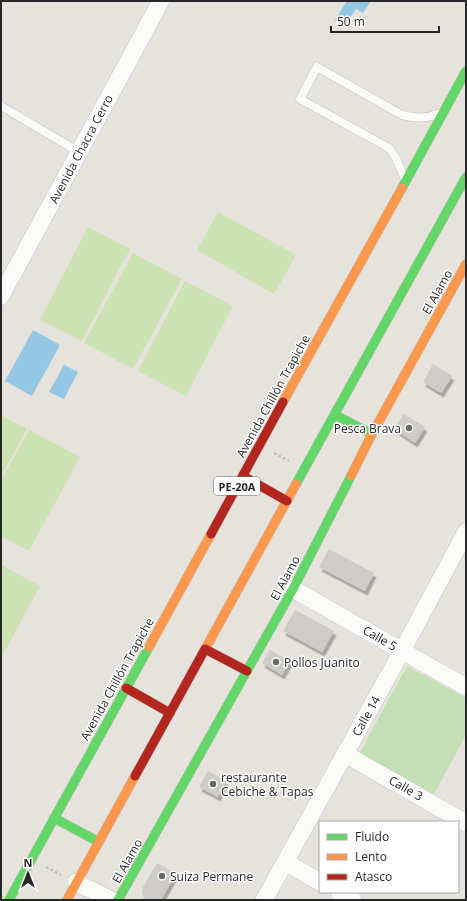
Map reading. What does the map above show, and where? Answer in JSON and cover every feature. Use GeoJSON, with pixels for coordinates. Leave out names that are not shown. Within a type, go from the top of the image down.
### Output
{"type":"FeatureCollection","features":[{"type":"Feature","properties":{"kind":"main road","name":"Avenida Chillón Trapiche"},"geometry":{"type":"LineString","coordinates":[[9,900],[466,71]]}},
{"type":"Feature","properties":{"kind":"main road"},"geometry":{"type":"LineString","coordinates":[[458,86],[466,91]]}},
{"type":"Feature","properties":{"kind":"main road"},"geometry":{"type":"LineString","coordinates":[[67,900],[466,177]]}},
{"type":"Feature","properties":{"kind":"main road","name":"El Alamo"},"geometry":{"type":"LineString","coordinates":[[118,900],[293,589],[372,434],[463,275]]}},
{"type":"Feature","properties":{"kind":"main road"},"geometry":{"type":"LineString","coordinates":[[334,415],[372,434]]}},
{"type":"Feature","properties":{"kind":"main road"},"geometry":{"type":"LineString","coordinates":[[243,476],[287,501]]}},
{"type":"Feature","properties":{"kind":"main road"},"geometry":{"type":"LineString","coordinates":[[205,649],[247,671]]}},
{"type":"Feature","properties":{"kind":"main road"},"geometry":{"type":"LineString","coordinates":[[126,688],[170,713]]}},
{"type":"Feature","properties":{"kind":"main road"},"geometry":{"type":"LineString","coordinates":[[54,818],[99,842]]}},
{"type":"Feature","properties":{"kind":"street","name":"Avenida Chacra Cerro"},"geometry":{"type":"LineString","coordinates":[[1,296],[161,1]]}},
{"type":"Feature","properties":{"kind":"street","name":"Calle 14"},"geometry":{"type":"LineString","coordinates":[[264,900],[466,532]]}},
{"type":"Feature","properties":{"kind":"street","name":"Calle 5"},"geometry":{"type":"LineString","coordinates":[[293,589],[466,686]]}},
{"type":"Feature","properties":{"kind":"street","name":"Calle 3"},"geometry":{"type":"LineString","coordinates":[[345,754],[466,823]]}},
{"type":"Feature","properties":{"kind":"street"},"geometry":{"type":"LineString","coordinates":[[285,862],[319,881]]}},
{"type":"Feature","properties":{"kind":"street"},"geometry":{"type":"LineString","coordinates":[[76,882],[111,900]]}},
{"type":"Feature","properties":{"kind":"street"},"geometry":{"type":"LineString","coordinates":[[341,893],[353,900]]}},
{"type":"Feature","properties":{"kind":"lane"},"geometry":{"type":"LineString","coordinates":[[406,180],[396,158],[389,148],[300,99],[317,67],[402,115],[414,118],[428,118],[444,111]]}},
{"type":"Feature","properties":{"kind":"lane"},"geometry":{"type":"LineString","coordinates":[[1,106],[79,152]]}},
{"type":"Feature","properties":{"kind":"path"},"geometry":{"type":"LineString","coordinates":[[260,445],[304,470]]}},
{"type":"Feature","properties":{"kind":"path"},"geometry":{"type":"LineString","coordinates":[[31,860],[76,882]]}},
{"type":"Feature","properties":{"kind":"green space"},"geometry":{"type":"Polygon","coordinates":[[[218,212],[296,255],[274,294],[197,250],[218,212]]]}},
{"type":"Feature","properties":{"kind":"green space"},"geometry":{"type":"Polygon","coordinates":[[[88,227],[130,249],[82,341],[40,320],[88,227]]]}},
{"type":"Feature","properties":{"kind":"green space"},"geometry":{"type":"Polygon","coordinates":[[[133,253],[182,279],[133,369],[84,343],[133,253]]]}},
{"type":"Feature","properties":{"kind":"green space"},"geometry":{"type":"Polygon","coordinates":[[[185,281],[233,306],[186,396],[138,371],[185,281]]]}},
{"type":"Feature","properties":{"kind":"green space"},"geometry":{"type":"Polygon","coordinates":[[[1,415],[27,429],[1,477],[1,415]]]}},
{"type":"Feature","properties":{"kind":"green space"},"geometry":{"type":"Polygon","coordinates":[[[29,430],[80,457],[29,551],[1,536],[1,480],[29,430]]]}},
{"type":"Feature","properties":{"kind":"green space"},"geometry":{"type":"Polygon","coordinates":[[[1,565],[40,586],[1,658],[1,565]]]}},
{"type":"Feature","properties":{"kind":"green space"},"geometry":{"type":"Polygon","coordinates":[[[407,666],[466,698],[466,735],[434,794],[359,754],[407,666]]]}},
{"type":"Feature","properties":{"kind":"water"},"geometry":{"type":"Polygon","coordinates":[[[347,1],[371,1],[363,13],[356,9],[345,25],[335,20],[347,1]]]}},
{"type":"Feature","properties":{"kind":"water"},"geometry":{"type":"Polygon","coordinates":[[[33,330],[60,345],[32,396],[5,381],[33,330]]]}},
{"type":"Feature","properties":{"kind":"water"},"geometry":{"type":"Polygon","coordinates":[[[64,365],[78,372],[64,399],[49,392],[64,365]]]}},
{"type":"Feature","properties":{"kind":"building"},"geometry":{"type":"Polygon","coordinates":[[[433,364],[452,376],[441,393],[423,382],[433,364]]]}},
{"type":"Feature","properties":{"kind":"building","name":"Pesca Brava"},"geometry":{"type":"Polygon","coordinates":[[[404,414],[425,427],[415,443],[394,429],[404,414]]]}},
{"type":"Feature","properties":{"kind":"building"},"geometry":{"type":"Polygon","coordinates":[[[329,549],[374,573],[365,591],[319,567],[329,549]]]}},
{"type":"Feature","properties":{"kind":"building"},"geometry":{"type":"Polygon","coordinates":[[[295,610],[334,631],[322,652],[283,631],[295,610]]]}},
{"type":"Feature","properties":{"kind":"building","name":"Pollos Juanito"},"geometry":{"type":"Polygon","coordinates":[[[270,650],[290,661],[282,675],[262,663],[270,650]]]}},
{"type":"Feature","properties":{"kind":"building","name":"restaurante Cebiche & Tapas"},"geometry":{"type":"Polygon","coordinates":[[[208,771],[226,781],[218,797],[199,787],[208,771]]]}},
{"type":"Feature","properties":{"kind":"building"},"geometry":{"type":"Polygon","coordinates":[[[157,863],[176,873],[161,900],[144,900],[142,893],[143,887],[157,863]]]}},
{"type":"Feature","properties":{"kind":"traffic: fast"},"geometry":{"type":"LineString","coordinates":[[402,188],[466,71]]}},
{"type":"Feature","properties":{"kind":"traffic: fast"},"geometry":{"type":"LineString","coordinates":[[296,484],[466,177]]}},
{"type":"Feature","properties":{"kind":"traffic: fast"},"geometry":{"type":"LineString","coordinates":[[335,415],[372,434]]}},
{"type":"Feature","properties":{"kind":"traffic: fast"},"geometry":{"type":"LineString","coordinates":[[118,900],[293,589],[351,476]]}},
{"type":"Feature","properties":{"kind":"traffic: fast"},"geometry":{"type":"LineString","coordinates":[[9,900],[149,647]]}},
{"type":"Feature","properties":{"kind":"traffic: fast"},"geometry":{"type":"LineString","coordinates":[[54,818],[99,842]]}},
{"type":"Feature","properties":{"kind":"traffic: slow"},"geometry":{"type":"LineString","coordinates":[[283,402],[402,188]]}},
{"type":"Feature","properties":{"kind":"traffic: slow"},"geometry":{"type":"LineString","coordinates":[[351,476],[372,434],[466,264]]}},
{"type":"Feature","properties":{"kind":"traffic: slow"},"geometry":{"type":"LineString","coordinates":[[204,651],[296,484]]}},
{"type":"Feature","properties":{"kind":"traffic: slow"},"geometry":{"type":"LineString","coordinates":[[149,647],[211,534]]}},
{"type":"Feature","properties":{"kind":"traffic: slow"},"geometry":{"type":"LineString","coordinates":[[67,900],[135,776]]}},
{"type":"Feature","properties":{"kind":"traffic: jam"},"geometry":{"type":"LineString","coordinates":[[211,534],[283,402]]}},
{"type":"Feature","properties":{"kind":"traffic: jam"},"geometry":{"type":"LineString","coordinates":[[243,476],[287,501]]}},
{"type":"Feature","properties":{"kind":"traffic: jam"},"geometry":{"type":"LineString","coordinates":[[205,649],[247,671]]}},
{"type":"Feature","properties":{"kind":"traffic: jam"},"geometry":{"type":"LineString","coordinates":[[135,776],[204,651]]}},
{"type":"Feature","properties":{"kind":"traffic: jam"},"geometry":{"type":"LineString","coordinates":[[126,688],[170,713]]}},
{"type":"Feature","properties":{"kind":"place","name":"Pesca Brava"},"geometry":{"type":"Point","coordinates":[409,428]}},
{"type":"Feature","properties":{"kind":"place","name":"Pollos Juanito"},"geometry":{"type":"Point","coordinates":[276,662]}},
{"type":"Feature","properties":{"kind":"place","name":"restaurante Cebiche & Tapas"},"geometry":{"type":"Point","coordinates":[213,784]}},
{"type":"Feature","properties":{"kind":"place","name":"Suiza Permane"},"geometry":{"type":"Point","coordinates":[162,876]}}]}
